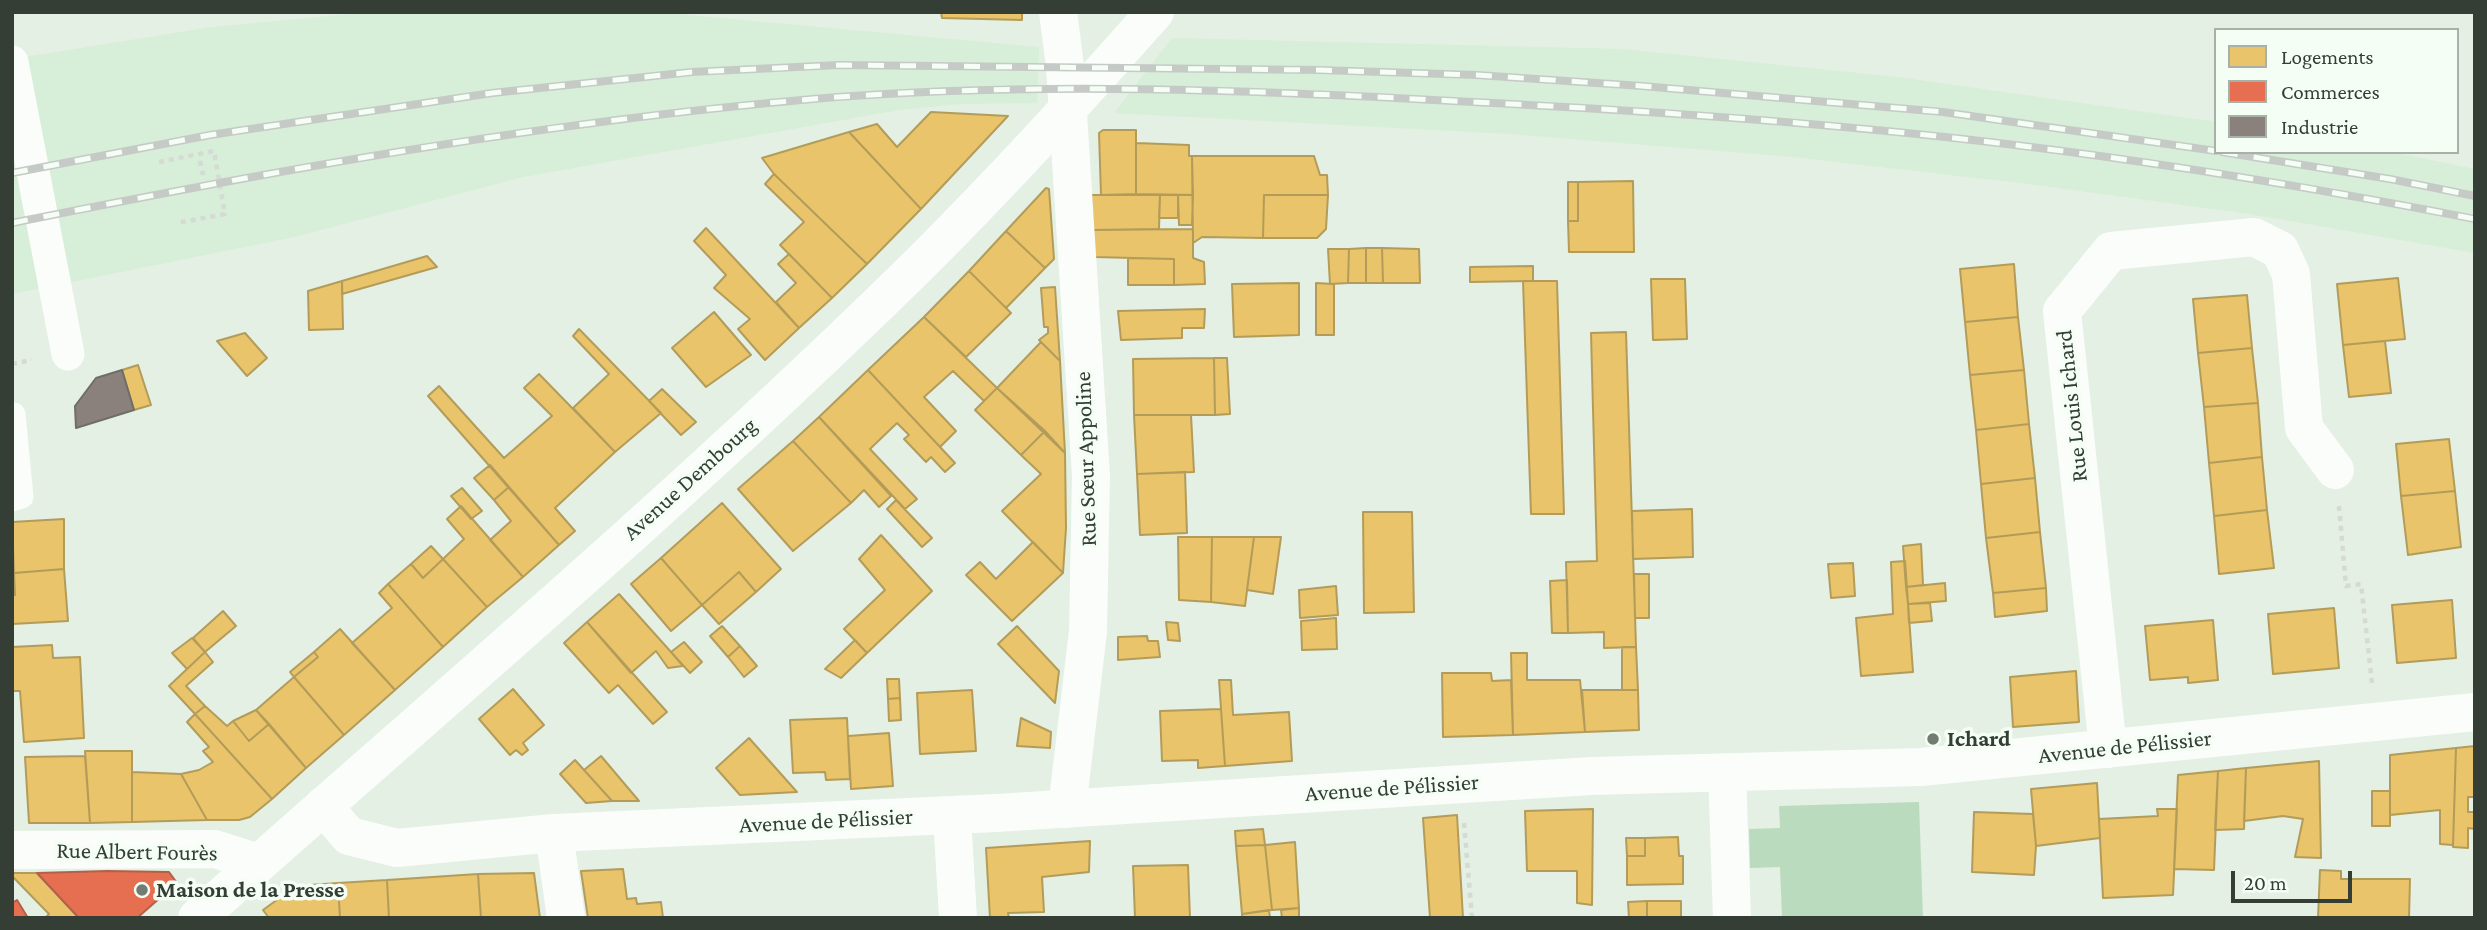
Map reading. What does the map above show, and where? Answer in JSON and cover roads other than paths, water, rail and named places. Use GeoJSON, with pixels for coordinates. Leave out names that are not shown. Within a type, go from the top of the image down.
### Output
{"type":"FeatureCollection","features":[{"type":"Feature","properties":{"kind":"street","name":"Rue Sœur Appoline"},"geometry":{"type":"LineString","coordinates":[[1058,12],[1091,475],[1088,631],[1067,809]]}},
{"type":"Feature","properties":{"kind":"street","name":"Avenue Dembourg"},"geometry":{"type":"LineString","coordinates":[[197,918],[674,495],[893,290],[1067,109],[1155,12]]}},
{"type":"Feature","properties":{"kind":"street"},"geometry":{"type":"LineString","coordinates":[[12,62],[68,354]]}},
{"type":"Feature","properties":{"kind":"street","name":"Rue Louis Ichard"},"geometry":{"type":"LineString","coordinates":[[2108,749],[2063,311],[2111,251],[2254,237],[2280,250],[2291,274],[2304,428],[2335,470]]}},
{"type":"Feature","properties":{"kind":"street","name":"Avenue de Pélissier"},"geometry":{"type":"LineString","coordinates":[[323,806],[349,836],[397,848],[554,833],[952,816],[1592,776],[1921,767],[2475,712]]}},
{"type":"Feature","properties":{"kind":"street"},"geometry":{"type":"LineString","coordinates":[[1727,773],[1732,918]]}},
{"type":"Feature","properties":{"kind":"street"},"geometry":{"type":"LineString","coordinates":[[952,816],[958,918]]}},
{"type":"Feature","properties":{"kind":"street"},"geometry":{"type":"LineString","coordinates":[[554,833],[566,918]]}},
{"type":"Feature","properties":{"kind":"street","name":"Rue Albert Fourès"},"geometry":{"type":"LineString","coordinates":[[12,850],[215,849],[260,863]]}},
{"type":"Feature","properties":{"kind":"lane"},"geometry":{"type":"LineString","coordinates":[[12,414],[22,497],[12,499]]}},
{"type":"Feature","properties":{"kind":"railway"},"geometry":{"type":"LineString","coordinates":[[12,173],[210,135],[492,93],[692,72],[839,65],[1319,70],[1477,75],[1943,112],[2214,151]]}},
{"type":"Feature","properties":{"kind":"railway"},"geometry":{"type":"LineString","coordinates":[[12,223],[211,184],[511,134],[611,121],[813,99],[896,93],[1061,89],[1226,91],[1390,98],[1827,125],[2145,162],[2475,219]]}},
{"type":"Feature","properties":{"kind":"railway"},"geometry":{"type":"LineString","coordinates":[[2234,154],[2390,179],[2475,196]]}},
{"type":"Feature","properties":{"kind":"place","name":"Ichard"},"geometry":{"type":"Point","coordinates":[1933,739]}},
{"type":"Feature","properties":{"kind":"place","name":"Maison de la Presse"},"geometry":{"type":"Point","coordinates":[142,890]}}]}
